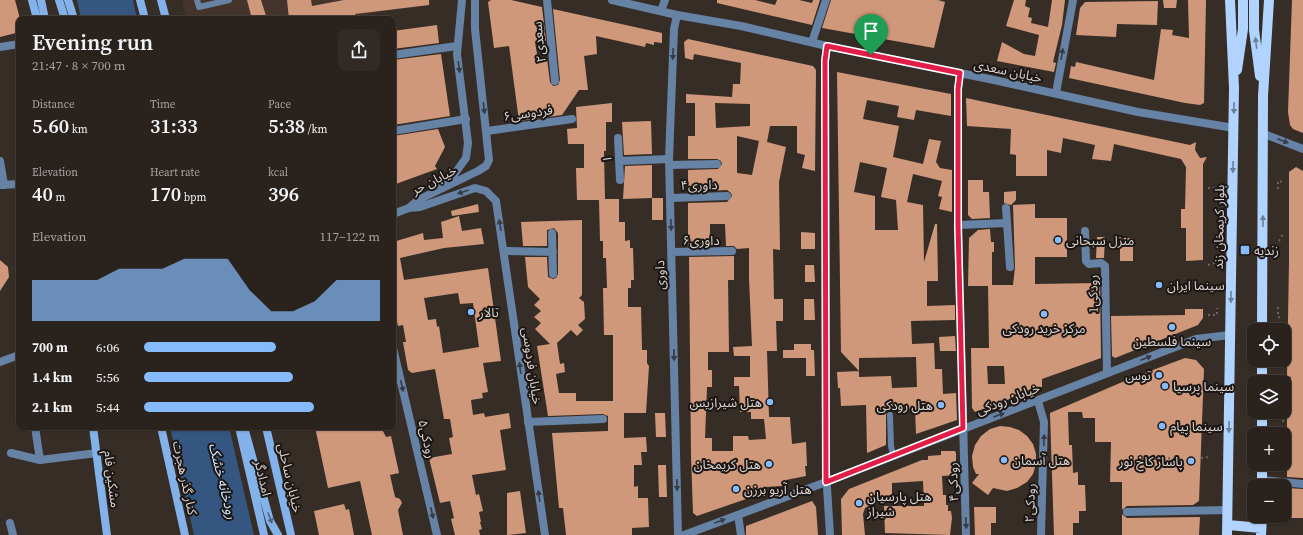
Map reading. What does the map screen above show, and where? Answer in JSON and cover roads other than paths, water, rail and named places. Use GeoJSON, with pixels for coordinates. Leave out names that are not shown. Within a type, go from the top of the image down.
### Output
{"type":"FeatureCollection","features":[{"type":"Feature","properties":{"kind":"main road"},"geometry":{"type":"LineString","coordinates":[[32,0],[36,16]]}},
{"type":"Feature","properties":{"kind":"main road"},"geometry":{"type":"LineString","coordinates":[[41,0],[44,16]]}},
{"type":"Feature","properties":{"kind":"main road"},"geometry":{"type":"LineString","coordinates":[[59,0],[63,16]]}},
{"type":"Feature","properties":{"kind":"main road"},"geometry":{"type":"LineString","coordinates":[[68,0],[73,16]]}},
{"type":"Feature","properties":{"kind":"main road"},"geometry":{"type":"LineString","coordinates":[[140,0],[144,16]]}},
{"type":"Feature","properties":{"kind":"main road"},"geometry":{"type":"LineString","coordinates":[[161,0],[165,16]]}},
{"type":"Feature","properties":{"kind":"main road","name":"بلوار کریمخان زند"},"geometry":{"type":"LineString","coordinates":[[1228,530],[1234,128],[1234,88],[1230,0]]}},
{"type":"Feature","properties":{"kind":"main road","name":"بلوار کریمخان زند"},"geometry":{"type":"LineString","coordinates":[[1234,88],[1243,29],[1244,0]]}},
{"type":"Feature","properties":{"kind":"main road"},"geometry":{"type":"LineString","coordinates":[[1254,0],[1254,30],[1263,96]]}},
{"type":"Feature","properties":{"kind":"main road"},"geometry":{"type":"LineString","coordinates":[[1262,323],[1263,96],[1269,0]]}},
{"type":"Feature","properties":{"kind":"main road","name":"مشکین فام"},"geometry":{"type":"LineString","coordinates":[[93,430],[107,535]]}},
{"type":"Feature","properties":{"kind":"main road","name":"کنار گذر هجرت"},"geometry":{"type":"LineString","coordinates":[[162,430],[185,535]]}},
{"type":"Feature","properties":{"kind":"main road","name":"امدادگر"},"geometry":{"type":"LineString","coordinates":[[240,430],[264,535]]}},
{"type":"Feature","properties":{"kind":"main road"},"geometry":{"type":"LineString","coordinates":[[245,430],[270,521],[278,535]]}},
{"type":"Feature","properties":{"kind":"main road","name":"خیابان ساحلی"},"geometry":{"type":"LineString","coordinates":[[267,430],[291,535]]}},
{"type":"Feature","properties":{"kind":"main road"},"geometry":{"type":"LineString","coordinates":[[1228,530],[1261,531]]}},
{"type":"Feature","properties":{"kind":"street"},"geometry":{"type":"LineString","coordinates":[[418,200],[453,176],[466,158],[468,143],[457,46],[462,0]]}},
{"type":"Feature","properties":{"kind":"street"},"geometry":{"type":"LineString","coordinates":[[475,0],[475,29],[487,130]]}},
{"type":"Feature","properties":{"kind":"street","name":"سعدی۲"},"geometry":{"type":"LineString","coordinates":[[548,0],[555,81]]}},
{"type":"Feature","properties":{"kind":"street","name":"خیابان سعدی"},"geometry":{"type":"LineString","coordinates":[[612,0],[677,15],[740,26],[827,46],[1056,93],[1138,112],[1234,128]]}},
{"type":"Feature","properties":{"kind":"street"},"geometry":{"type":"LineString","coordinates":[[661,11],[665,0]]}},
{"type":"Feature","properties":{"kind":"street"},"geometry":{"type":"LineString","coordinates":[[812,42],[826,0]]}},
{"type":"Feature","properties":{"kind":"street"},"geometry":{"type":"LineString","coordinates":[[1056,93],[1073,0]]}},
{"type":"Feature","properties":{"kind":"street","name":"داوری"},"geometry":{"type":"LineString","coordinates":[[677,15],[674,29],[670,162],[678,535]]}},
{"type":"Feature","properties":{"kind":"street"},"geometry":{"type":"LineString","coordinates":[[0,47],[16,44]]}},
{"type":"Feature","properties":{"kind":"street"},"geometry":{"type":"LineString","coordinates":[[396,55],[457,46]]}},
{"type":"Feature","properties":{"kind":"street"},"geometry":{"type":"LineString","coordinates":[[827,46],[825,61],[826,482],[830,535]]}},
{"type":"Feature","properties":{"kind":"street","name":"رودکی۴"},"geometry":{"type":"LineString","coordinates":[[960,73],[958,89],[958,224],[966,535]]}},
{"type":"Feature","properties":{"kind":"street"},"geometry":{"type":"LineString","coordinates":[[396,131],[466,119]]}},
{"type":"Feature","properties":{"kind":"street","name":"فردوسی۶"},"geometry":{"type":"LineString","coordinates":[[487,130],[572,119]]}},
{"type":"Feature","properties":{"kind":"street","name":"خیابان حر"},"geometry":{"type":"LineString","coordinates":[[396,213],[409,208],[418,200],[486,166],[488,160],[487,130]]}},
{"type":"Feature","properties":{"kind":"street"},"geometry":{"type":"LineString","coordinates":[[1264,134],[1303,148]]}},
{"type":"Feature","properties":{"kind":"street","name":"۱"},"geometry":{"type":"LineString","coordinates":[[618,138],[620,180]]}},
{"type":"Feature","properties":{"kind":"street"},"geometry":{"type":"LineString","coordinates":[[0,161],[2,185],[16,184]]}},
{"type":"Feature","properties":{"kind":"street"},"geometry":{"type":"LineString","coordinates":[[620,161],[717,164]]}},
{"type":"Feature","properties":{"kind":"street","name":"خیابان فردوسی"},"geometry":{"type":"LineString","coordinates":[[409,208],[420,207],[475,188],[486,191],[496,201],[544,535]]}},
{"type":"Feature","properties":{"kind":"street","name":"داوری۴"},"geometry":{"type":"LineString","coordinates":[[671,198],[727,196]]}},
{"type":"Feature","properties":{"kind":"street"},"geometry":{"type":"LineString","coordinates":[[1006,208],[1010,267]]}},
{"type":"Feature","properties":{"kind":"street"},"geometry":{"type":"LineString","coordinates":[[958,224],[1007,223]]}},
{"type":"Feature","properties":{"kind":"street","name":"1رودکی"},"geometry":{"type":"LineString","coordinates":[[1085,231],[1087,263],[1101,263],[1105,266],[1107,373]]}},
{"type":"Feature","properties":{"kind":"street"},"geometry":{"type":"LineString","coordinates":[[552,233],[553,274]]}},
{"type":"Feature","properties":{"kind":"street"},"geometry":{"type":"LineString","coordinates":[[504,251],[553,252]]}},
{"type":"Feature","properties":{"kind":"street","name":"داوری۶"},"geometry":{"type":"LineString","coordinates":[[672,252],[732,252]]}},
{"type":"Feature","properties":{"kind":"street","name":"خیابان رودکی"},"geometry":{"type":"LineString","coordinates":[[688,534],[963,428],[1038,401],[1196,339],[1230,335]]}},
{"type":"Feature","properties":{"kind":"street"},"geometry":{"type":"LineString","coordinates":[[0,362],[16,356]]}},
{"type":"Feature","properties":{"kind":"street","name":"رودکی۵"},"geometry":{"type":"LineString","coordinates":[[396,361],[437,535]]}},
{"type":"Feature","properties":{"kind":"street","name":"رودکی۲"},"geometry":{"type":"LineString","coordinates":[[1038,401],[1044,422],[1041,535]]}},
{"type":"Feature","properties":{"kind":"street"},"geometry":{"type":"LineString","coordinates":[[528,422],[603,419]]}},
{"type":"Feature","properties":{"kind":"street"},"geometry":{"type":"LineString","coordinates":[[35,430],[40,460]]}},
{"type":"Feature","properties":{"kind":"street"},"geometry":{"type":"LineString","coordinates":[[11,453],[40,460],[97,453]]}},
{"type":"Feature","properties":{"kind":"street"},"geometry":{"type":"LineString","coordinates":[[1291,484],[1303,484]]}},
{"type":"Feature","properties":{"kind":"street"},"geometry":{"type":"LineString","coordinates":[[1127,512],[1228,510]]}},
{"type":"Feature","properties":{"kind":"street"},"geometry":{"type":"LineString","coordinates":[[738,515],[741,535]]}},
{"type":"Feature","properties":{"kind":"street"},"geometry":{"type":"LineString","coordinates":[[10,523],[13,535]]}},
{"type":"Feature","properties":{"kind":"lane"},"geometry":{"type":"LineString","coordinates":[[197,0],[199,7],[229,0]]}},
{"type":"Feature","properties":{"kind":"lane"},"geometry":{"type":"LineString","coordinates":[[890,415],[891,446],[893,455]]}},
{"type":"Feature","properties":{"kind":"water"},"geometry":{"type":"Polygon","coordinates":[[[77,0],[133,0],[136,16],[80,16],[77,0]]]}},
{"type":"Feature","properties":{"kind":"water","name":"رودخانه خشک"},"geometry":{"type":"Polygon","coordinates":[[[171,430],[230,430],[254,535],[194,535],[171,430]]]}},
{"type":"Feature","properties":{"kind":"place","name":"منزل سبحانی"},"geometry":{"type":"Point","coordinates":[1058,240]}},
{"type":"Feature","properties":{"kind":"place","name":"زندیه"},"geometry":{"type":"Point","coordinates":[1245,250]}},
{"type":"Feature","properties":{"kind":"place","name":"سینما ایران"},"geometry":{"type":"Point","coordinates":[1159,285]}},
{"type":"Feature","properties":{"kind":"place","name":"تالار"},"geometry":{"type":"Point","coordinates":[471,312]}},
{"type":"Feature","properties":{"kind":"place","name":"مرکز خرید رودکی"},"geometry":{"type":"Point","coordinates":[1044,314]}},
{"type":"Feature","properties":{"kind":"place","name":"سینما فلسطین"},"geometry":{"type":"Point","coordinates":[1172,327]}},
{"type":"Feature","properties":{"kind":"place","name":"توس"},"geometry":{"type":"Point","coordinates":[1159,375]}},
{"type":"Feature","properties":{"kind":"place","name":"سینما پرسیا"},"geometry":{"type":"Point","coordinates":[1165,386]}},
{"type":"Feature","properties":{"kind":"place","name":"هتل شیرازیس"},"geometry":{"type":"Point","coordinates":[770,402]}},
{"type":"Feature","properties":{"kind":"place","name":"هتل رودکی"},"geometry":{"type":"Point","coordinates":[941,405]}},
{"type":"Feature","properties":{"kind":"place","name":"سینما پیام"},"geometry":{"type":"Point","coordinates":[1162,426]}},
{"type":"Feature","properties":{"kind":"place","name":"هتل آسمان"},"geometry":{"type":"Point","coordinates":[1004,460]}},
{"type":"Feature","properties":{"kind":"place","name":"پاساژ کاخ نور"},"geometry":{"type":"Point","coordinates":[1191,461]}},
{"type":"Feature","properties":{"kind":"place","name":"هتل کریمخان"},"geometry":{"type":"Point","coordinates":[769,464]}},
{"type":"Feature","properties":{"kind":"place","name":"هتل آریو برزن"},"geometry":{"type":"Point","coordinates":[736,489]}},
{"type":"Feature","properties":{"kind":"place","name":"هتل پارسیان شیراز"},"geometry":{"type":"Point","coordinates":[859,503]}}]}
